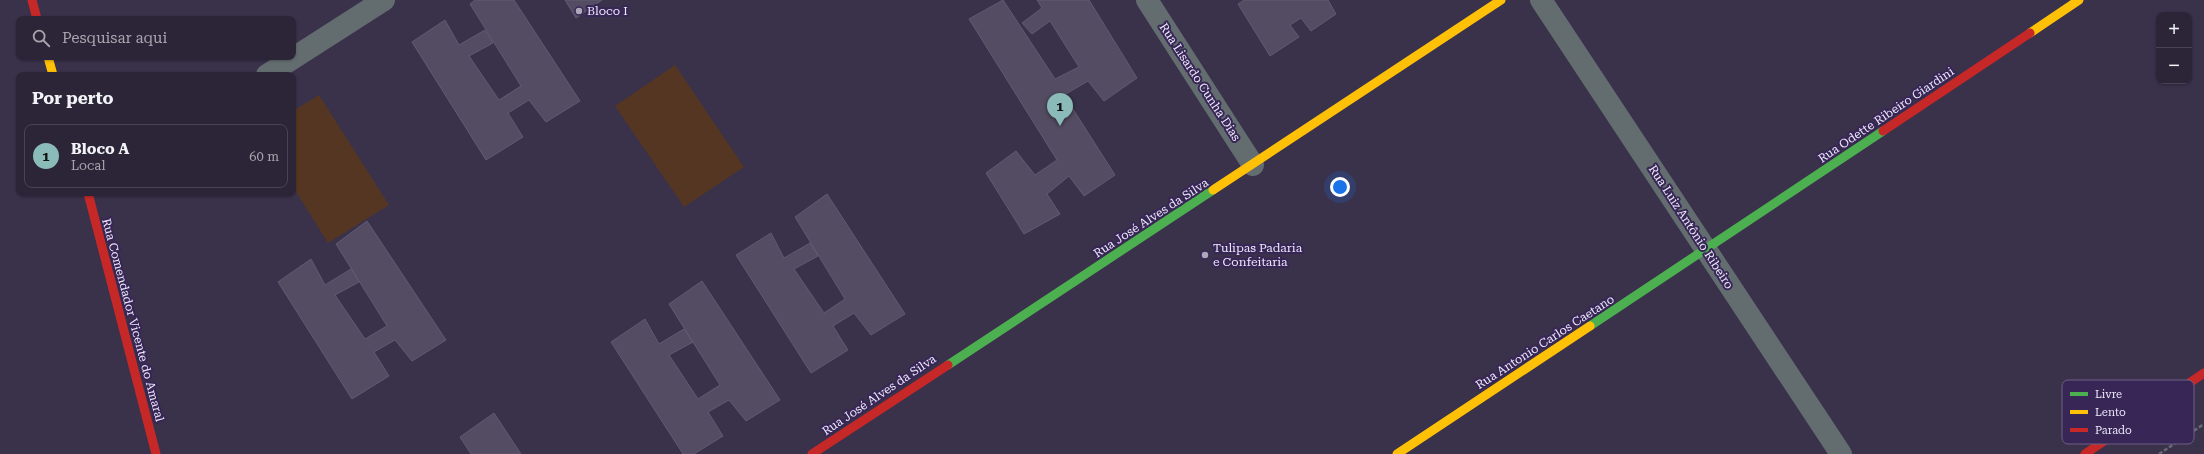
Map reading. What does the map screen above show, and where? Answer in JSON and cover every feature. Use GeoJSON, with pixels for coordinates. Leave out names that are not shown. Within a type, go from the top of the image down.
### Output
{"type":"FeatureCollection","features":[{"type":"Feature","properties":{"kind":"street"},"geometry":{"type":"LineString","coordinates":[[32,0],[36,16]]}},
{"type":"Feature","properties":{"kind":"street"},"geometry":{"type":"LineString","coordinates":[[296,56],[384,0]]}},
{"type":"Feature","properties":{"kind":"street","name":"Rua Lisardo Cunha Dias"},"geometry":{"type":"LineString","coordinates":[[1147,0],[1253,165]]}},
{"type":"Feature","properties":{"kind":"street","name":"Rua José Alves da Silva"},"geometry":{"type":"LineString","coordinates":[[812,454],[1253,165],[1501,0]]}},
{"type":"Feature","properties":{"kind":"street","name":"Rua Luiz Antônio Ribeiro"},"geometry":{"type":"LineString","coordinates":[[1541,0],[1841,454]]}},
{"type":"Feature","properties":{"kind":"street","name":"Rua Odette Ribeiro Giardini"},"geometry":{"type":"LineString","coordinates":[[1706,250],[2079,0]]}},
{"type":"Feature","properties":{"kind":"street"},"geometry":{"type":"LineString","coordinates":[[49,60],[52,72]]}},
{"type":"Feature","properties":{"kind":"street"},"geometry":{"type":"LineString","coordinates":[[272,72],[290,60]]}},
{"type":"Feature","properties":{"kind":"street","name":"Rua Comendador Vicente do Amaral"},"geometry":{"type":"LineString","coordinates":[[89,196],[156,454]]}},
{"type":"Feature","properties":{"kind":"street","name":"Rua Antonio Carlos Caetano"},"geometry":{"type":"LineString","coordinates":[[1397,454],[1706,250]]}},
{"type":"Feature","properties":{"kind":"street"},"geometry":{"type":"LineString","coordinates":[[2194,380],[2204,373]]}},
{"type":"Feature","properties":{"kind":"street"},"geometry":{"type":"LineString","coordinates":[[2085,454],[2100,444]]}},
{"type":"Feature","properties":{"kind":"path"},"geometry":{"type":"LineString","coordinates":[[2194,431],[2204,424]]}},
{"type":"Feature","properties":{"kind":"path"},"geometry":{"type":"LineString","coordinates":[[2159,454],[2174,444]]}},
{"type":"Feature","properties":{"kind":"shaded area"},"geometry":{"type":"Polygon","coordinates":[[[675,65],[744,167],[684,207],[615,106],[675,65]]]}},
{"type":"Feature","properties":{"kind":"shaded area"},"geometry":{"type":"Polygon","coordinates":[[[319,95],[389,205],[328,243],[296,192],[296,109],[319,95]]]}},
{"type":"Feature","properties":{"kind":"building"},"geometry":{"type":"Polygon","coordinates":[[[475,0],[514,0],[580,101],[546,122],[529,100],[508,113],[523,137],[486,160],[412,42],[445,20],[459,45],[485,30],[493,43],[469,56],[499,100],[521,86],[470,4],[475,0]]]}},
{"type":"Feature","properties":{"kind":"building","name":"Bloco I"},"geometry":{"type":"Polygon","coordinates":[[[565,0],[602,0],[576,18],[565,0]]]}},
{"type":"Feature","properties":{"kind":"building"},"geometry":{"type":"Polygon","coordinates":[[[1003,0],[1055,79],[1079,67],[1050,21],[1032,34],[1022,23],[1042,8],[1037,0],[1089,0],[1137,78],[1104,101],[1088,81],[1064,95],[1115,175],[1084,196],[1069,176],[1047,194],[1060,214],[1024,234],[986,173],[1016,151],[1035,175],[1057,160],[969,19],[1003,0]]]}},
{"type":"Feature","properties":{"kind":"building"},"geometry":{"type":"Polygon","coordinates":[[[1244,0],[1328,0],[1336,14],[1311,31],[1301,18],[1290,25],[1299,37],[1270,56],[1238,4],[1244,0]]]}},
{"type":"Feature","properties":{"kind":"building"},"geometry":{"type":"Polygon","coordinates":[[[827,194],[905,314],[871,335],[854,313],[833,326],[848,350],[811,373],[736,255],[771,233],[784,258],[810,243],[818,256],[794,269],[824,313],[845,299],[795,217],[827,194]]]}},
{"type":"Feature","properties":{"kind":"building"},"geometry":{"type":"Polygon","coordinates":[[[367,221],[446,340],[412,361],[395,340],[374,352],[389,376],[352,399],[278,282],[311,259],[325,285],[351,269],[359,282],[335,295],[365,339],[387,326],[336,244],[367,221]]]}},
{"type":"Feature","properties":{"kind":"building"},"geometry":{"type":"Polygon","coordinates":[[[702,281],[780,400],[746,421],[729,400],[708,412],[723,436],[694,454],[683,454],[611,342],[645,319],[659,344],[684,329],[692,341],[669,304],[702,281]],[[693,342],[669,355],[698,399],[720,385],[693,342]]]}},
{"type":"Feature","properties":{"kind":"building"},"geometry":{"type":"Polygon","coordinates":[[[494,413],[521,454],[471,454],[460,437],[494,413]]]}},
{"type":"Feature","properties":{"kind":"traffic: fast"},"geometry":{"type":"LineString","coordinates":[[1590,326],[1883,131]]}},
{"type":"Feature","properties":{"kind":"traffic: fast"},"geometry":{"type":"LineString","coordinates":[[948,365],[1213,190]]}},
{"type":"Feature","properties":{"kind":"traffic: slow"},"geometry":{"type":"LineString","coordinates":[[1213,190],[1501,0]]}},
{"type":"Feature","properties":{"kind":"traffic: slow"},"geometry":{"type":"LineString","coordinates":[[2030,33],[2079,0]]}},
{"type":"Feature","properties":{"kind":"traffic: slow"},"geometry":{"type":"LineString","coordinates":[[49,60],[52,72]]}},
{"type":"Feature","properties":{"kind":"traffic: slow"},"geometry":{"type":"LineString","coordinates":[[1397,454],[1590,326]]}},
{"type":"Feature","properties":{"kind":"traffic: jam"},"geometry":{"type":"LineString","coordinates":[[32,0],[36,16]]}},
{"type":"Feature","properties":{"kind":"traffic: jam"},"geometry":{"type":"LineString","coordinates":[[1883,131],[2030,33]]}},
{"type":"Feature","properties":{"kind":"traffic: jam"},"geometry":{"type":"LineString","coordinates":[[89,196],[156,454]]}},
{"type":"Feature","properties":{"kind":"traffic: jam"},"geometry":{"type":"LineString","coordinates":[[812,454],[948,365]]}},
{"type":"Feature","properties":{"kind":"traffic: jam"},"geometry":{"type":"LineString","coordinates":[[2194,380],[2204,373]]}},
{"type":"Feature","properties":{"kind":"traffic: jam"},"geometry":{"type":"LineString","coordinates":[[2085,454],[2100,444]]}},
{"type":"Feature","properties":{"kind":"place","name":"Bloco I"},"geometry":{"type":"Point","coordinates":[579,11]}},
{"type":"Feature","properties":{"kind":"place","name":"Bloco A"},"geometry":{"type":"Point","coordinates":[1060,126]}},
{"type":"Feature","properties":{"kind":"place","name":"Tulipas Padaria e Confeitaria"},"geometry":{"type":"Point","coordinates":[1205,255]}}]}
